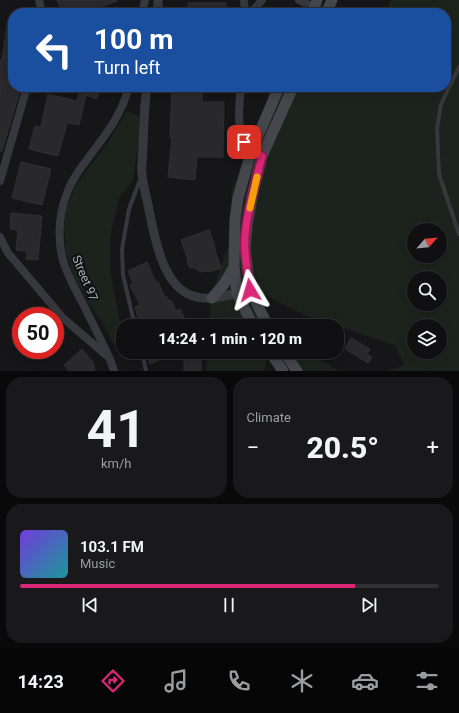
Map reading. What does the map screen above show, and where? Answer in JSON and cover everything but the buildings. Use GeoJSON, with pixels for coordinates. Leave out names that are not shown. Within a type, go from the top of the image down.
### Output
{"type":"FeatureCollection","features":[{"type":"Feature","properties":{"kind":"main road"},"geometry":{"type":"LineString","coordinates":[[250,319],[237,293],[234,266],[235,220],[238,198],[251,152],[277,92]]}},
{"type":"Feature","properties":{"kind":"main road"},"geometry":{"type":"LineString","coordinates":[[264,319],[250,290],[245,249],[247,224],[262,156],[291,92]]}},
{"type":"Feature","properties":{"kind":"main road"},"geometry":{"type":"LineString","coordinates":[[212,298],[224,284],[234,266]]}},
{"type":"Feature","properties":{"kind":"main road"},"geometry":{"type":"LineString","coordinates":[[275,359],[283,371]]}},
{"type":"Feature","properties":{"kind":"main road"},"geometry":{"type":"LineString","coordinates":[[289,359],[297,371]]}},
{"type":"Feature","properties":{"kind":"street"},"geometry":{"type":"LineString","coordinates":[[299,0],[315,7]]}},
{"type":"Feature","properties":{"kind":"street"},"geometry":{"type":"LineString","coordinates":[[0,181],[26,92]]}},
{"type":"Feature","properties":{"kind":"street","name":"Street 97"},"geometry":{"type":"LineString","coordinates":[[114,371],[110,358],[70,278],[63,258],[60,239],[60,222],[63,205],[77,174],[112,126],[121,110],[127,92]]}},
{"type":"Feature","properties":{"kind":"street"},"geometry":{"type":"LineString","coordinates":[[147,92],[145,103],[142,176],[151,222],[162,260],[168,273],[179,288],[194,297],[212,298],[250,290]]}},
{"type":"Feature","properties":{"kind":"street"},"geometry":{"type":"LineString","coordinates":[[241,92],[240,133],[251,152],[262,156]]}},
{"type":"Feature","properties":{"kind":"street"},"geometry":{"type":"LineString","coordinates":[[0,237],[8,253],[64,318],[110,358]]}},
{"type":"Feature","properties":{"kind":"lane"},"geometry":{"type":"LineString","coordinates":[[451,83],[459,67]]}},
{"type":"Feature","properties":{"kind":"lane"},"geometry":{"type":"LineString","coordinates":[[447,92],[441,104],[437,129],[439,174],[459,234]]}},
{"type":"Feature","properties":{"kind":"lane"},"geometry":{"type":"LineString","coordinates":[[133,319],[123,276],[122,249],[129,209],[142,176]]}},
{"type":"Feature","properties":{"kind":"lane"},"geometry":{"type":"LineString","coordinates":[[143,359],[146,371]]}},
{"type":"Feature","properties":{"kind":"shaded area"},"geometry":{"type":"Polygon","coordinates":[[[391,0],[459,0],[459,371],[386,371],[404,365],[395,345],[344,328],[344,319],[317,319],[305,315],[255,290],[266,319],[209,319],[211,296],[229,244],[232,188],[277,92],[451,92],[451,8],[387,8],[391,0]]]}},
{"type":"Feature","properties":{"kind":"shaded area"},"geometry":{"type":"Polygon","coordinates":[[[127,111],[139,117],[139,142],[133,181],[119,198],[110,237],[110,270],[119,319],[116,319],[116,344],[114,345],[102,322],[88,302],[75,279],[66,254],[64,226],[67,207],[76,185],[108,142],[127,111]]]}},
{"type":"Feature","properties":{"kind":"shaded area"},"geometry":{"type":"Polygon","coordinates":[[[207,359],[267,359],[264,371],[206,371],[207,359]]]}},
{"type":"Feature","properties":{"kind":"shaded area"},"geometry":{"type":"Polygon","coordinates":[[[296,359],[319,359],[337,370],[348,371],[302,371],[296,359]]]}},
{"type":"Feature","properties":{"kind":"slow traffic"},"geometry":{"type":"LineString","coordinates":[[250,208],[257,177]]}},
{"type":"Feature","properties":{"kind":"route"},"geometry":{"type":"LineString","coordinates":[[244,142],[251,152],[262,156],[247,224],[245,249],[250,290]]}}]}
